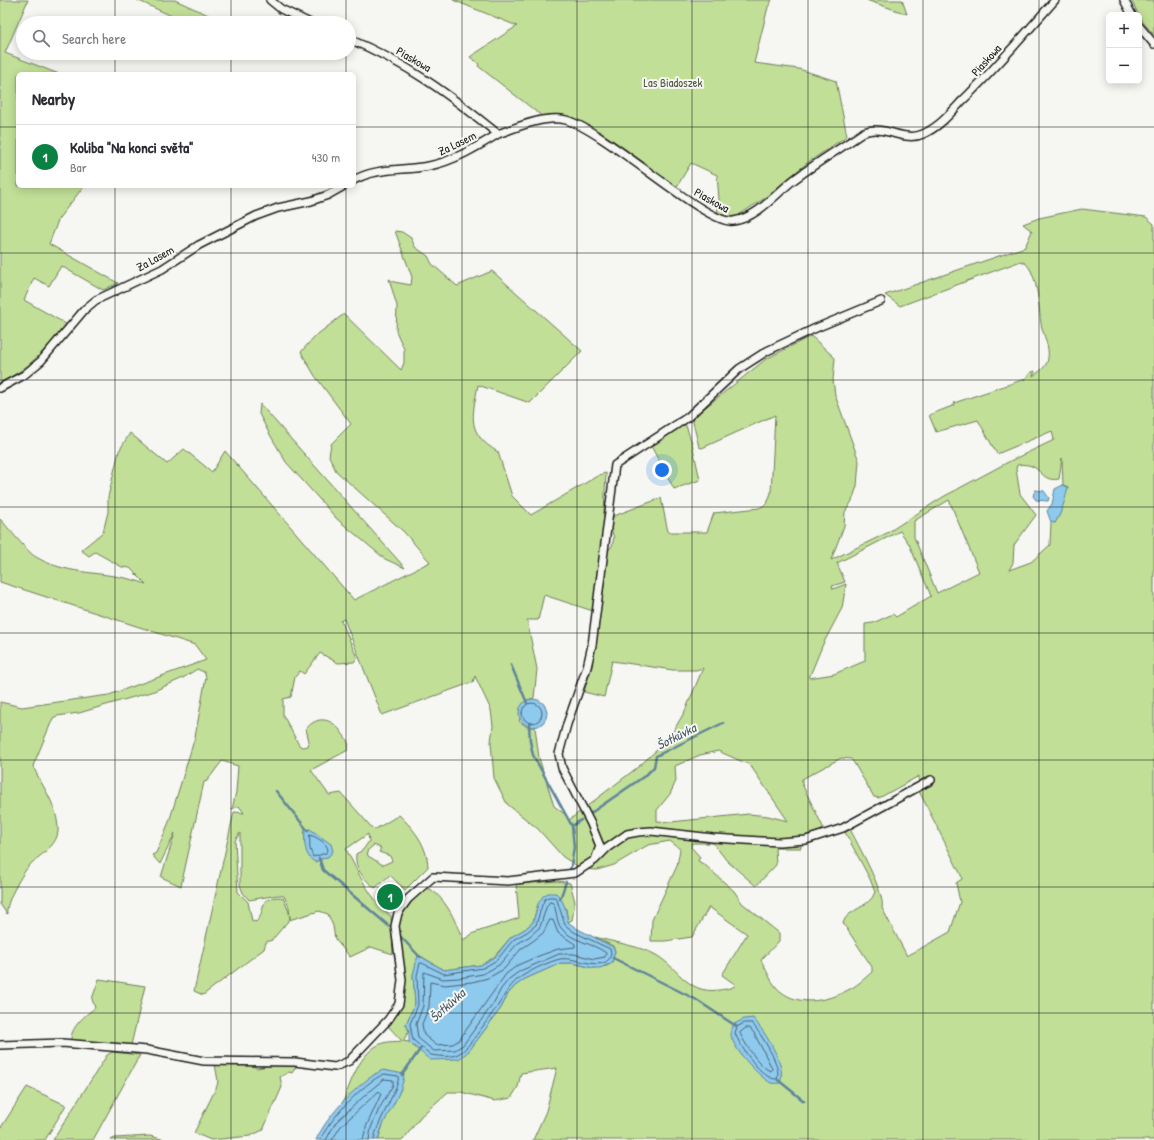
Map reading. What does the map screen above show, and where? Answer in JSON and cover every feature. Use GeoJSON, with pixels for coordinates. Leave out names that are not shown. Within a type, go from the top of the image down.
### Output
{"type":"FeatureCollection","features":[{"type":"Feature","properties":{"kind":"street"},"geometry":{"type":"LineString","coordinates":[[270,0],[281,10],[294,16]]}},
{"type":"Feature","properties":{"kind":"street","name":"Piaskowa"},"geometry":{"type":"LineString","coordinates":[[356,42],[390,57],[428,79],[498,134],[553,119],[566,120],[598,137],[701,208],[726,221],[733,222],[758,210],[774,199],[792,182],[864,132],[872,129],[882,129],[906,136],[916,136],[927,132],[941,122],[980,83],[1055,0]]}},
{"type":"Feature","properties":{"kind":"street"},"geometry":{"type":"LineString","coordinates":[[1124,0],[1130,12]]}},
{"type":"Feature","properties":{"kind":"street"},"geometry":{"type":"LineString","coordinates":[[1142,30],[1154,44]]}},
{"type":"Feature","properties":{"kind":"street","name":"Za Lasem"},"geometry":{"type":"LineString","coordinates":[[356,179],[373,173],[440,164],[478,146],[498,134]]}},
{"type":"Feature","properties":{"kind":"street","name":"Za Lasem"},"geometry":{"type":"LineString","coordinates":[[0,388],[24,375],[41,361],[85,309],[96,300],[162,269],[200,245],[256,216],[278,208],[311,201],[328,195],[340,188]]}},
{"type":"Feature","properties":{"kind":"street"},"geometry":{"type":"LineString","coordinates":[[596,860],[600,846],[591,824],[562,768],[559,754],[587,666],[592,645],[615,465],[688,417],[739,369],[762,355],[816,328],[881,301]]}},
{"type":"Feature","properties":{"kind":"street"},"geometry":{"type":"LineString","coordinates":[[0,1045],[62,1043],[147,1050],[204,1061],[295,1062],[335,1067],[349,1061],[388,1020],[398,1004],[402,980],[395,937],[396,919],[398,912],[408,899],[427,881],[434,877],[441,876],[508,881],[537,879],[575,873],[596,860],[607,848],[627,834],[638,832],[651,831],[713,838],[780,842],[806,840],[842,828],[931,780]]}},
{"type":"Feature","properties":{"kind":"green space"},"geometry":{"type":"Polygon","coordinates":[[[0,0],[28,0],[21,16],[16,16],[16,28],[5,53],[16,57],[16,60],[23,60],[54,72],[16,72],[16,188],[82,188],[59,218],[49,244],[118,283],[103,290],[61,266],[49,286],[34,278],[24,300],[66,324],[37,358],[20,371],[0,383],[0,0]]]}},
{"type":"Feature","properties":{"kind":"green space"},"geometry":{"type":"Polygon","coordinates":[[[137,0],[175,0],[210,16],[172,16],[137,0]]]}},
{"type":"Feature","properties":{"kind":"green space","name":"Las Biadoszek"},"geometry":{"type":"Polygon","coordinates":[[[453,0],[772,0],[768,7],[754,63],[799,69],[836,81],[847,136],[807,163],[762,200],[737,216],[725,217],[717,214],[719,199],[717,175],[691,163],[676,188],[647,165],[592,129],[564,115],[543,117],[478,66],[479,64],[470,57],[517,26],[453,0]]]}},
{"type":"Feature","properties":{"kind":"green space"},"geometry":{"type":"Polygon","coordinates":[[[867,0],[902,0],[907,14],[869,1],[867,0]]]}},
{"type":"Feature","properties":{"kind":"green space"},"geometry":{"type":"Polygon","coordinates":[[[1131,0],[1154,0],[1154,35],[1142,21],[1142,12],[1137,12],[1131,0]]]}},
{"type":"Feature","properties":{"kind":"green space"},"geometry":{"type":"Polygon","coordinates":[[[1082,209],[1146,217],[1154,224],[1154,1140],[533,1140],[546,1111],[557,1068],[521,1073],[518,1087],[511,1098],[495,1101],[461,1092],[448,1092],[421,1116],[403,1140],[378,1140],[387,1113],[401,1089],[376,1073],[342,1104],[357,1069],[368,1053],[383,1043],[402,1041],[388,1026],[401,1006],[397,929],[402,912],[425,887],[432,890],[444,902],[457,925],[463,940],[474,933],[519,918],[516,884],[558,881],[570,883],[575,902],[572,920],[568,922],[566,909],[556,893],[538,904],[533,922],[525,929],[511,937],[493,958],[481,965],[444,970],[419,955],[413,975],[415,1004],[406,1024],[409,1031],[403,1041],[409,1042],[419,1051],[469,1051],[501,1008],[508,994],[515,986],[525,979],[561,963],[573,963],[593,968],[607,966],[612,963],[615,951],[613,946],[595,937],[630,945],[650,952],[660,957],[682,977],[698,988],[719,990],[736,985],[722,975],[747,934],[709,907],[692,937],[665,941],[651,941],[652,920],[677,866],[680,849],[670,841],[648,845],[614,865],[597,870],[582,869],[563,857],[538,829],[507,804],[494,778],[491,742],[493,726],[491,710],[475,676],[473,682],[382,715],[344,619],[340,621],[342,622],[357,658],[354,662],[338,663],[320,653],[304,674],[300,671],[295,677],[291,697],[283,699],[283,715],[299,745],[302,747],[308,746],[309,741],[306,729],[315,721],[320,720],[325,720],[334,724],[346,739],[348,743],[348,750],[311,770],[329,795],[341,793],[374,830],[399,815],[419,838],[425,852],[428,867],[405,890],[390,875],[375,888],[361,874],[357,865],[356,854],[363,850],[369,841],[368,834],[346,849],[371,893],[383,909],[391,916],[393,954],[371,947],[350,957],[335,939],[333,926],[328,914],[319,911],[289,920],[272,940],[266,942],[264,949],[203,995],[194,991],[234,812],[244,813],[239,806],[232,809],[236,792],[238,766],[222,761],[207,781],[204,782],[181,886],[161,877],[175,833],[160,864],[152,855],[156,853],[169,822],[195,737],[206,677],[204,672],[197,669],[183,678],[154,691],[79,713],[57,716],[53,718],[33,766],[55,810],[58,834],[56,840],[48,850],[28,867],[21,877],[8,903],[7,914],[0,904],[0,702],[22,707],[109,695],[206,660],[195,645],[0,582],[0,519],[32,555],[49,563],[62,568],[118,577],[146,584],[130,568],[122,567],[95,552],[89,556],[81,550],[103,532],[108,512],[108,497],[119,451],[130,433],[167,464],[184,449],[212,472],[225,451],[354,600],[430,562],[404,532],[336,471],[329,456],[331,444],[351,424],[315,376],[301,352],[314,337],[344,314],[401,370],[404,363],[404,349],[396,331],[397,306],[389,279],[394,282],[411,285],[412,277],[395,231],[402,232],[411,238],[415,247],[428,256],[432,264],[457,286],[492,271],[582,351],[530,403],[478,385],[473,415],[476,431],[488,445],[498,452],[512,496],[531,515],[599,475],[606,473],[602,552],[593,611],[544,595],[538,620],[527,620],[537,669],[534,698],[527,700],[519,721],[527,727],[535,727],[539,758],[554,806],[566,815],[569,820],[638,767],[668,740],[685,711],[703,668],[696,670],[673,670],[612,661],[604,697],[584,692],[593,663],[590,662],[603,594],[607,552],[612,546],[614,537],[610,528],[611,517],[661,498],[668,532],[707,532],[714,513],[759,508],[767,504],[771,493],[775,415],[702,448],[699,447],[692,418],[766,359],[811,336],[835,358],[833,380],[835,395],[859,461],[857,486],[852,501],[845,512],[844,526],[831,560],[887,533],[943,497],[1010,461],[1054,440],[1052,431],[997,454],[978,420],[936,432],[929,415],[955,405],[954,403],[1025,379],[1030,373],[1035,371],[1033,376],[1045,366],[1048,358],[1048,350],[1041,324],[1037,289],[1031,271],[1027,265],[1021,261],[900,306],[885,295],[1025,247],[1032,231],[1023,224],[1039,218],[1082,209]],[[1062,458],[1059,479],[1047,478],[1032,466],[1017,465],[1016,469],[1020,494],[1036,515],[1014,545],[1013,563],[1009,570],[1031,562],[1050,545],[1051,522],[1055,523],[1059,515],[1068,487],[1063,485],[1062,458]],[[949,500],[914,521],[914,537],[937,593],[979,572],[949,500]],[[900,531],[837,563],[845,582],[832,586],[833,589],[846,584],[842,608],[823,644],[809,678],[834,674],[865,661],[865,624],[873,623],[893,614],[896,617],[931,596],[909,544],[900,531]],[[718,751],[700,755],[675,766],[676,781],[670,794],[657,810],[657,821],[671,822],[749,814],[768,816],[788,821],[750,765],[718,751]],[[841,758],[802,779],[802,784],[823,827],[823,830],[800,839],[801,848],[775,848],[776,865],[756,886],[727,861],[713,843],[692,843],[691,847],[700,857],[698,861],[705,865],[734,891],[742,903],[779,933],[779,941],[761,960],[776,987],[784,994],[792,998],[811,1001],[830,998],[839,994],[861,982],[872,972],[872,967],[843,923],[849,914],[868,902],[875,892],[870,879],[845,832],[850,829],[880,892],[882,908],[907,956],[950,932],[960,902],[956,883],[962,879],[919,791],[919,776],[879,798],[874,797],[851,759],[841,758]],[[310,829],[305,830],[306,848],[315,862],[329,856],[310,829]],[[240,833],[235,841],[238,892],[248,902],[252,921],[256,922],[260,917],[265,901],[276,897],[283,898],[289,912],[290,919],[289,907],[284,896],[278,895],[249,900],[243,893],[240,885],[240,833]],[[374,845],[367,851],[368,856],[383,865],[392,861],[390,856],[379,852],[381,848],[374,845]]]}},
{"type":"Feature","properties":{"kind":"green space"},"geometry":{"type":"Polygon","coordinates":[[[260,404],[405,568],[385,559],[337,519],[286,462],[259,414],[260,404]]]}},
{"type":"Feature","properties":{"kind":"green space"},"geometry":{"type":"Polygon","coordinates":[[[685,423],[692,443],[700,480],[674,489],[651,446],[685,423]]]}},
{"type":"Feature","properties":{"kind":"green space"},"geometry":{"type":"Polygon","coordinates":[[[99,979],[145,986],[131,1045],[105,1044],[104,1042],[103,1044],[71,1040],[71,1035],[76,1026],[95,1008],[92,999],[99,979]]]}},
{"type":"Feature","properties":{"kind":"green space"},"geometry":{"type":"Polygon","coordinates":[[[112,1052],[140,1055],[93,1140],[53,1140],[107,1055],[112,1052]]]}},
{"type":"Feature","properties":{"kind":"green space"},"geometry":{"type":"Polygon","coordinates":[[[282,1063],[297,1065],[292,1073],[289,1072],[280,1077],[282,1087],[263,1130],[250,1136],[211,1140],[194,1133],[217,1086],[218,1081],[215,1064],[248,1064],[257,1068],[282,1063]]]}},
{"type":"Feature","properties":{"kind":"green space"},"geometry":{"type":"Polygon","coordinates":[[[27,1087],[66,1105],[45,1140],[0,1140],[0,1129],[27,1087]]]}},
{"type":"Feature","properties":{"kind":"green space"},"geometry":{"type":"Polygon","coordinates":[[[150,1136],[165,1140],[111,1140],[115,1138],[150,1136]]]}},
{"type":"Feature","properties":{"kind":"water"},"geometry":{"type":"Polygon","coordinates":[[[1063,485],[1068,487],[1063,506],[1055,523],[1051,522],[1047,511],[1052,504],[1055,489],[1063,485]]]}},
{"type":"Feature","properties":{"kind":"water"},"geometry":{"type":"Polygon","coordinates":[[[1035,490],[1044,491],[1049,498],[1048,501],[1036,500],[1033,496],[1035,490]]]}},
{"type":"Feature","properties":{"kind":"water"},"geometry":{"type":"Polygon","coordinates":[[[533,699],[539,700],[543,703],[546,707],[546,719],[543,723],[539,726],[533,727],[527,726],[523,723],[520,719],[519,713],[520,707],[523,703],[527,700],[533,699]]]}},
{"type":"Feature","properties":{"kind":"water"},"geometry":{"type":"Polygon","coordinates":[[[310,829],[331,844],[333,851],[329,856],[315,862],[311,860],[306,848],[305,830],[310,829]]]}},
{"type":"Feature","properties":{"kind":"water"},"geometry":{"type":"Polygon","coordinates":[[[548,893],[556,893],[559,896],[565,907],[568,922],[576,928],[613,947],[615,951],[612,963],[600,968],[593,968],[573,963],[561,963],[525,979],[515,986],[508,994],[501,1008],[469,1051],[459,1059],[430,1060],[409,1042],[409,1031],[406,1024],[415,1004],[413,975],[418,955],[444,970],[481,965],[495,957],[511,937],[525,929],[533,922],[538,904],[543,896],[548,893]]]}},
{"type":"Feature","properties":{"kind":"water"},"geometry":{"type":"Polygon","coordinates":[[[753,1018],[763,1031],[778,1058],[782,1076],[780,1083],[771,1083],[766,1080],[746,1061],[732,1039],[731,1032],[734,1024],[744,1019],[753,1018]]]}},
{"type":"Feature","properties":{"kind":"water"},"geometry":{"type":"Polygon","coordinates":[[[383,1070],[404,1074],[403,1082],[397,1098],[384,1123],[378,1140],[316,1140],[327,1121],[354,1090],[383,1070]]]}},
{"type":"Feature","properties":{"kind":"waterway"},"geometry":{"type":"LineString","coordinates":[[511,665],[527,703]]}},
{"type":"Feature","properties":{"kind":"waterway","name":"Šotkůvka"},"geometry":{"type":"LineString","coordinates":[[588,815],[646,775],[654,767],[656,756],[723,723]]}},
{"type":"Feature","properties":{"kind":"waterway"},"geometry":{"type":"LineString","coordinates":[[529,724],[533,755],[572,826]]}},
{"type":"Feature","properties":{"kind":"waterway"},"geometry":{"type":"LineString","coordinates":[[276,791],[308,831]]}},
{"type":"Feature","properties":{"kind":"waterway","name":"Šotkůvka"},"geometry":{"type":"LineString","coordinates":[[570,872],[574,847],[572,826],[581,820]]}},
{"type":"Feature","properties":{"kind":"waterway"},"geometry":{"type":"LineString","coordinates":[[319,858],[323,870],[390,927]]}},
{"type":"Feature","properties":{"kind":"waterway","name":"Šotkůvka"},"geometry":{"type":"LineString","coordinates":[[560,899],[566,882]]}},
{"type":"Feature","properties":{"kind":"waterway"},"geometry":{"type":"LineString","coordinates":[[399,935],[420,957]]}},
{"type":"Feature","properties":{"kind":"waterway"},"geometry":{"type":"LineString","coordinates":[[613,958],[695,999],[736,1026]]}},
{"type":"Feature","properties":{"kind":"waterway","name":"Šotkůvka"},"geometry":{"type":"LineString","coordinates":[[402,1075],[421,1048]]}},
{"type":"Feature","properties":{"kind":"waterway"},"geometry":{"type":"LineString","coordinates":[[778,1080],[804,1101]]}},
{"type":"Feature","properties":{"kind":"place","name":"Koliba \"Na konci světa\""},"geometry":{"type":"Point","coordinates":[390,897]}}]}
